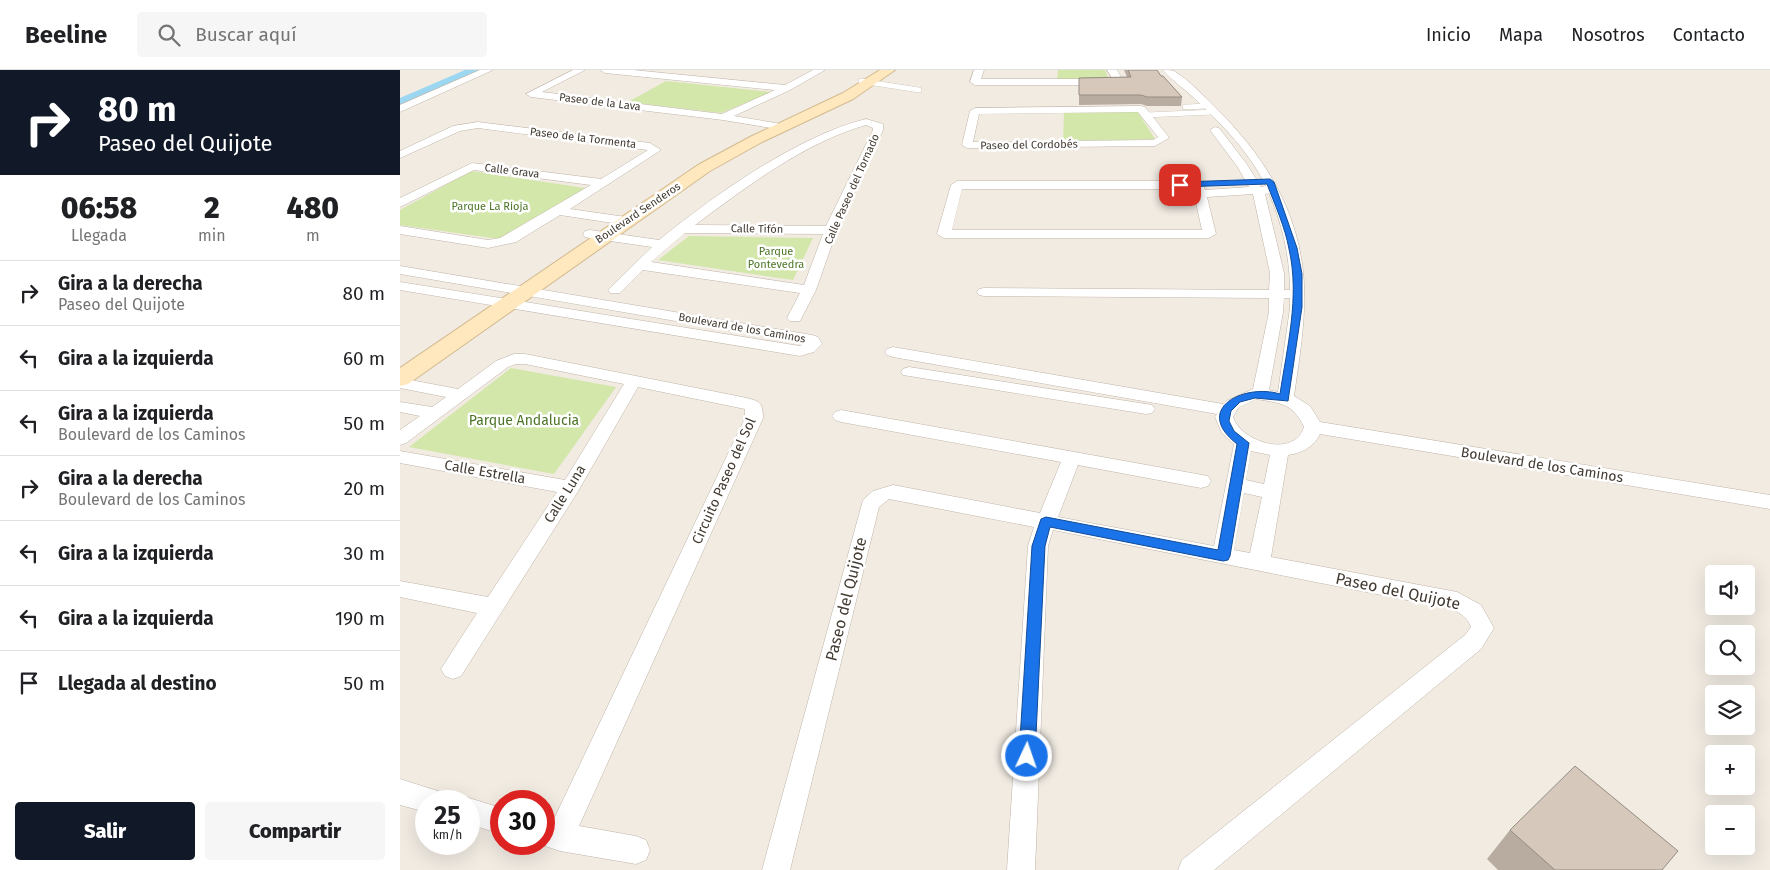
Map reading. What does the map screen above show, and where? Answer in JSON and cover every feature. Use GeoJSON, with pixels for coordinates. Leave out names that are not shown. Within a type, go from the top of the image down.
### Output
{"type":"FeatureCollection","features":[{"type":"Feature","properties":{"kind":"main road","name":"Boulevard Senderos"},"geometry":{"type":"LineString","coordinates":[[400,362],[509,295],[613,224],[730,154],[781,124],[848,96],[870,78],[889,70]]}},
{"type":"Feature","properties":{"kind":"main road","name":"Boulevard Senderos"},"geometry":{"type":"LineString","coordinates":[[400,379],[509,295]]}},
{"type":"Feature","properties":{"kind":"street"},"geometry":{"type":"LineString","coordinates":[[400,109],[488,70]]}},
{"type":"Feature","properties":{"kind":"street","name":"Paseo de la Lava"},"geometry":{"type":"LineString","coordinates":[[580,70],[531,94],[781,124]]}},
{"type":"Feature","properties":{"kind":"street"},"geometry":{"type":"LineString","coordinates":[[604,70],[787,88]]}},
{"type":"Feature","properties":{"kind":"street","name":"Paseo de la Lava"},"geometry":{"type":"LineString","coordinates":[[723,117],[787,88],[820,70]]}},
{"type":"Feature","properties":{"kind":"street"},"geometry":{"type":"LineString","coordinates":[[979,70],[975,82],[1120,82],[1112,70]]}},
{"type":"Feature","properties":{"kind":"street"},"geometry":{"type":"LineString","coordinates":[[1049,70],[1049,82]]}},
{"type":"Feature","properties":{"kind":"street"},"geometry":{"type":"LineString","coordinates":[[1154,70],[1158,76],[1203,110],[1246,147],[1272,185],[1293,248],[1297,274],[1297,307],[1285,399]]}},
{"type":"Feature","properties":{"kind":"street"},"geometry":{"type":"LineString","coordinates":[[1168,70],[1203,110],[1254,186],[1264,210],[1277,273],[1278,294],[1272,337],[1260,395]]}},
{"type":"Feature","properties":{"kind":"street","name":"Paseo del Cordobés"},"geometry":{"type":"LineString","coordinates":[[975,110],[1144,112],[1164,138],[1155,144],[967,146],[975,110]]}},
{"type":"Feature","properties":{"kind":"street"},"geometry":{"type":"LineString","coordinates":[[735,112],[781,124]]}},
{"type":"Feature","properties":{"kind":"street","name":"Calle Paseo del Tornado"},"geometry":{"type":"LineString","coordinates":[[615,290],[672,237],[786,157],[852,124],[865,121],[874,122],[879,126],[878,130],[831,230],[809,290]]}},
{"type":"Feature","properties":{"kind":"street","name":"Paseo de la Tormenta"},"geometry":{"type":"LineString","coordinates":[[400,155],[458,128],[478,125],[650,146],[655,150],[561,209],[502,242],[488,244],[400,230]]}},
{"type":"Feature","properties":{"kind":"street","name":"Calle Grava"},"geometry":{"type":"LineString","coordinates":[[400,203],[472,166],[603,183]]}},
{"type":"Feature","properties":{"kind":"street"},"geometry":{"type":"LineString","coordinates":[[1199,189],[1209,234],[944,234],[957,185],[1199,189],[1272,185]]}},
{"type":"Feature","properties":{"kind":"street"},"geometry":{"type":"LineString","coordinates":[[561,209],[613,224],[672,237]]}},
{"type":"Feature","properties":{"kind":"street","name":"Calle Tifón"},"geometry":{"type":"LineString","coordinates":[[672,237],[831,230]]}},
{"type":"Feature","properties":{"kind":"street"},"geometry":{"type":"LineString","coordinates":[[640,265],[809,290],[795,318]]}},
{"type":"Feature","properties":{"kind":"street","name":"Boulevard de los Caminos"},"geometry":{"type":"LineString","coordinates":[[400,270],[509,295],[800,351],[808,350],[814,344],[812,340],[509,295],[400,286]]}},
{"type":"Feature","properties":{"kind":"street"},"geometry":{"type":"LineString","coordinates":[[984,292],[1297,294]]}},
{"type":"Feature","properties":{"kind":"street"},"geometry":{"type":"LineString","coordinates":[[893,352],[1225,416]]}},
{"type":"Feature","properties":{"kind":"street","name":"Circuito Paseo del Sol"},"geometry":{"type":"LineString","coordinates":[[400,439],[459,394],[502,364],[514,359],[525,359],[634,380],[754,406],[754,418],[555,829]]}},
{"type":"Feature","properties":{"kind":"street"},"geometry":{"type":"LineString","coordinates":[[909,372],[1225,416]]}},
{"type":"Feature","properties":{"kind":"street","name":"Calle Luna"},"geometry":{"type":"LineString","coordinates":[[453,668],[570,488],[634,380]]}},
{"type":"Feature","properties":{"kind":"street"},"geometry":{"type":"LineString","coordinates":[[400,383],[459,394]]}},
{"type":"Feature","properties":{"kind":"street"},"geometry":{"type":"LineString","coordinates":[[1260,395],[1275,396],[1294,402],[1308,414],[1313,427],[1309,438],[1297,446],[1280,450],[1261,449],[1243,443],[1230,433],[1225,416],[1237,400],[1260,395]]}},
{"type":"Feature","properties":{"kind":"street"},"geometry":{"type":"LineString","coordinates":[[400,408],[433,413]]}},
{"type":"Feature","properties":{"kind":"street"},"geometry":{"type":"LineString","coordinates":[[841,416],[1201,481]]}},
{"type":"Feature","properties":{"kind":"street","name":"Boulevard de los Caminos"},"geometry":{"type":"LineString","coordinates":[[1313,427],[1770,502]]}},
{"type":"Feature","properties":{"kind":"street"},"geometry":{"type":"LineString","coordinates":[[1223,556],[1243,443]]}},
{"type":"Feature","properties":{"kind":"street"},"geometry":{"type":"LineString","coordinates":[[1259,563],[1280,450]]}},
{"type":"Feature","properties":{"kind":"street","name":"Calle Estrella"},"geometry":{"type":"LineString","coordinates":[[400,457],[570,488]]}},
{"type":"Feature","properties":{"kind":"street"},"geometry":{"type":"LineString","coordinates":[[1021,870],[1038,546],[1072,458]]}},
{"type":"Feature","properties":{"kind":"street"},"geometry":{"type":"LineString","coordinates":[[1236,485],[1272,492]]}},
{"type":"Feature","properties":{"kind":"street","name":"Paseo del Quijote"},"geometry":{"type":"LineString","coordinates":[[776,870],[870,505],[877,496],[893,492],[1457,601],[1470,607],[1480,616],[1483,628],[1473,642],[1192,870]]}},
{"type":"Feature","properties":{"kind":"street"},"geometry":{"type":"LineString","coordinates":[[400,589],[493,607]]}},
{"type":"Feature","properties":{"kind":"street"},"geometry":{"type":"LineString","coordinates":[[400,792],[415,796]]}},
{"type":"Feature","properties":{"kind":"street","name":"Circuito Paseo del Sol"},"geometry":{"type":"LineString","coordinates":[[555,836],[636,850]]}},
{"type":"Feature","properties":{"kind":"lane"},"geometry":{"type":"LineString","coordinates":[[870,78],[920,90]]}},
{"type":"Feature","properties":{"kind":"lane"},"geometry":{"type":"LineString","coordinates":[[1144,112],[1203,110]]}},
{"type":"Feature","properties":{"kind":"lane"},"geometry":{"type":"LineString","coordinates":[[1144,112],[1203,110]]}},
{"type":"Feature","properties":{"kind":"green space"},"geometry":{"type":"Polygon","coordinates":[[[1058,70],[1105,70],[1109,80],[1057,80],[1058,70]]]}},
{"type":"Feature","properties":{"kind":"green space"},"geometry":{"type":"Polygon","coordinates":[[[666,81],[772,92],[721,113],[628,102],[666,81]]]}},
{"type":"Feature","properties":{"kind":"green space"},"geometry":{"type":"Polygon","coordinates":[[[1137,111],[1155,139],[1063,142],[1064,113],[1137,111]]]}},
{"type":"Feature","properties":{"kind":"green space","name":"Parque La Rioja"},"geometry":{"type":"Polygon","coordinates":[[[471,171],[585,188],[499,239],[400,225],[400,210],[471,171]]]}},
{"type":"Feature","properties":{"kind":"green space","name":"Parque Pontevedra"},"geometry":{"type":"Polygon","coordinates":[[[689,236],[813,238],[793,280],[658,260],[689,236]]]}},
{"type":"Feature","properties":{"kind":"green space","name":"Parque Andalucia"},"geometry":{"type":"Polygon","coordinates":[[[511,368],[616,387],[554,474],[409,447],[511,368]]]}},
{"type":"Feature","properties":{"kind":"building"},"geometry":{"type":"Polygon","coordinates":[[[1128,70],[1157,70],[1182,97],[1079,95],[1079,78],[1131,77],[1128,70]]]}},
{"type":"Feature","properties":{"kind":"building"},"geometry":{"type":"Polygon","coordinates":[[[1575,766],[1678,851],[1662,870],[1555,870],[1510,830],[1575,766]]]}},
{"type":"Feature","properties":{"kind":"waterway"},"geometry":{"type":"LineString","coordinates":[[400,102],[474,70]]}},
{"type":"Feature","properties":{"kind":"route"},"geometry":{"type":"LineString","coordinates":[[1027,756],[1038,546],[1046,522],[1223,556],[1243,443],[1230,433],[1224,421],[1226,410],[1237,400],[1254,394],[1285,399],[1297,307],[1297,274],[1293,248],[1279,202],[1270,182],[1180,185]]}}]}
